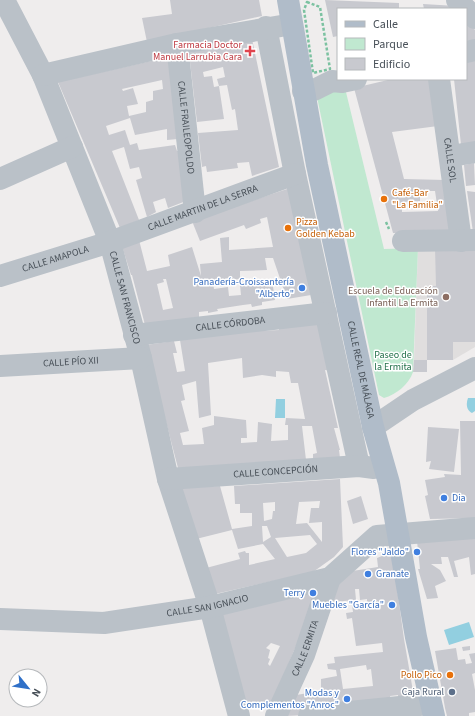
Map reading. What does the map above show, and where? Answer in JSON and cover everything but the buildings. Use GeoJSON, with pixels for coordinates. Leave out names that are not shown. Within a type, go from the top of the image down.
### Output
{"type":"FeatureCollection","features":[{"type":"Feature","properties":{"kind":"main road","name":"CALLE REAL DE MÁLAGA"},"geometry":{"type":"LineString","coordinates":[[297,1],[292,24],[303,91],[373,427],[384,469],[416,637],[432,710]]}},
{"type":"Feature","properties":{"kind":"street","name":"CALLE SAN FRANCISCO"},"geometry":{"type":"LineString","coordinates":[[4,0],[43,75],[110,242],[141,358],[168,479],[210,607],[238,716]]}},
{"type":"Feature","properties":{"kind":"street"},"geometry":{"type":"LineString","coordinates":[[457,0],[465,8]]}},
{"type":"Feature","properties":{"kind":"street"},"geometry":{"type":"LineString","coordinates":[[467,10],[475,18]]}},
{"type":"Feature","properties":{"kind":"street"},"geometry":{"type":"LineString","coordinates":[[43,75],[177,44],[266,27],[292,24]]}},
{"type":"Feature","properties":{"kind":"street"},"geometry":{"type":"LineString","coordinates":[[266,27],[295,174],[359,466]]}},
{"type":"Feature","properties":{"kind":"street","name":"CALLE FRAILEOPOLDO"},"geometry":{"type":"LineString","coordinates":[[177,44],[196,212]]}},
{"type":"Feature","properties":{"kind":"street"},"geometry":{"type":"LineString","coordinates":[[303,91],[314,90],[332,81],[342,82],[351,80]]}},
{"type":"Feature","properties":{"kind":"street","name":"CALLE SOL"},"geometry":{"type":"LineString","coordinates":[[439,80],[451,156],[468,241]]}},
{"type":"Feature","properties":{"kind":"street"},"geometry":{"type":"LineString","coordinates":[[0,179],[72,148]]}},
{"type":"Feature","properties":{"kind":"street"},"geometry":{"type":"LineString","coordinates":[[451,156],[475,152]]}},
{"type":"Feature","properties":{"kind":"street","name":"CALLE MARTIN DE LA SERRA"},"geometry":{"type":"LineString","coordinates":[[110,242],[196,212],[295,174]]}},
{"type":"Feature","properties":{"kind":"street"},"geometry":{"type":"LineString","coordinates":[[403,241],[468,241]]}},
{"type":"Feature","properties":{"kind":"street","name":"CALLE AMAPOLA"},"geometry":{"type":"LineString","coordinates":[[0,276],[110,242]]}},
{"type":"Feature","properties":{"kind":"street","name":"CALLE CÓRDOBA"},"geometry":{"type":"LineString","coordinates":[[134,334],[326,314]]}},
{"type":"Feature","properties":{"kind":"street","name":"CALLE PÍO XII"},"geometry":{"type":"LineString","coordinates":[[0,366],[141,358]]}},
{"type":"Feature","properties":{"kind":"street"},"geometry":{"type":"LineString","coordinates":[[373,427],[413,400],[475,368]]}},
{"type":"Feature","properties":{"kind":"street","name":"CALLE CONCEPCIÓN"},"geometry":{"type":"LineString","coordinates":[[168,479],[359,466],[384,469]]}},
{"type":"Feature","properties":{"kind":"street","name":"CALLE SAN IGNACIO"},"geometry":{"type":"LineString","coordinates":[[0,619],[104,623],[210,607],[330,578],[377,536],[475,528]]}},
{"type":"Feature","properties":{"kind":"street","name":"CALLE ERMITA"},"geometry":{"type":"LineString","coordinates":[[276,716],[304,654],[330,578]]}},
{"type":"Feature","properties":{"kind":"street"},"geometry":{"type":"LineString","coordinates":[[0,614],[0,619]]}},
{"type":"Feature","properties":{"kind":"street"},"geometry":{"type":"LineString","coordinates":[[309,716],[432,710]]}},
{"type":"Feature","properties":{"kind":"path"},"geometry":{"type":"LineString","coordinates":[[297,1],[320,7],[330,69],[313,73],[304,10],[297,1]]}},
{"type":"Feature","properties":{"kind":"shaded area","name":"Escuela de Educación Infantil La Ermita"},"geometry":{"type":"Polygon","coordinates":[[[475,247],[475,347],[453,360],[414,360],[418,248],[475,247]]]}},
{"type":"Feature","properties":{"kind":"green space","name":"Paseo de la Ermita"},"geometry":{"type":"Polygon","coordinates":[[[345,88],[384,249],[418,248],[413,372],[402,388],[389,397],[384,398],[379,395],[317,97],[345,88]]]}},
{"type":"Feature","properties":{"kind":"water"},"geometry":{"type":"Polygon","coordinates":[[[468,398],[475,398],[475,411],[472,413],[467,406],[468,398]]]}},
{"type":"Feature","properties":{"kind":"water"},"geometry":{"type":"Polygon","coordinates":[[[276,399],[285,399],[285,418],[275,418],[276,399]]]}},
{"type":"Feature","properties":{"kind":"water"},"geometry":{"type":"Polygon","coordinates":[[[469,622],[474,637],[449,645],[444,630],[469,622]]]}},
{"type":"Feature","properties":{"kind":"place","name":"Farmacia Doctor Manuel Larrubia Cara"},"geometry":{"type":"Point","coordinates":[250,51]}},
{"type":"Feature","properties":{"kind":"place","name":"Café-Bar \"La Familia\""},"geometry":{"type":"Point","coordinates":[384,199]}},
{"type":"Feature","properties":{"kind":"place","name":"Pizza Golden Kebab"},"geometry":{"type":"Point","coordinates":[288,228]}},
{"type":"Feature","properties":{"kind":"place","name":"Panadería-Croissantería \"Alberto\""},"geometry":{"type":"Point","coordinates":[302,288]}},
{"type":"Feature","properties":{"kind":"place","name":"Escuela de Educación Infantil La Ermita"},"geometry":{"type":"Point","coordinates":[446,297]}},
{"type":"Feature","properties":{"kind":"place","name":"Dia"},"geometry":{"type":"Point","coordinates":[444,498]}},
{"type":"Feature","properties":{"kind":"place","name":"Flores \"Jaldo\""},"geometry":{"type":"Point","coordinates":[417,552]}},
{"type":"Feature","properties":{"kind":"place","name":"Granate"},"geometry":{"type":"Point","coordinates":[368,574]}},
{"type":"Feature","properties":{"kind":"place","name":"Terry"},"geometry":{"type":"Point","coordinates":[313,593]}},
{"type":"Feature","properties":{"kind":"place","name":"Muebles \"García\""},"geometry":{"type":"Point","coordinates":[392,605]}},
{"type":"Feature","properties":{"kind":"place","name":"Pollo Pico"},"geometry":{"type":"Point","coordinates":[450,675]}},
{"type":"Feature","properties":{"kind":"place","name":"Caja Rural"},"geometry":{"type":"Point","coordinates":[452,692]}},
{"type":"Feature","properties":{"kind":"place","name":"Modas y Complementos \"Anroc\""},"geometry":{"type":"Point","coordinates":[347,699]}}]}
